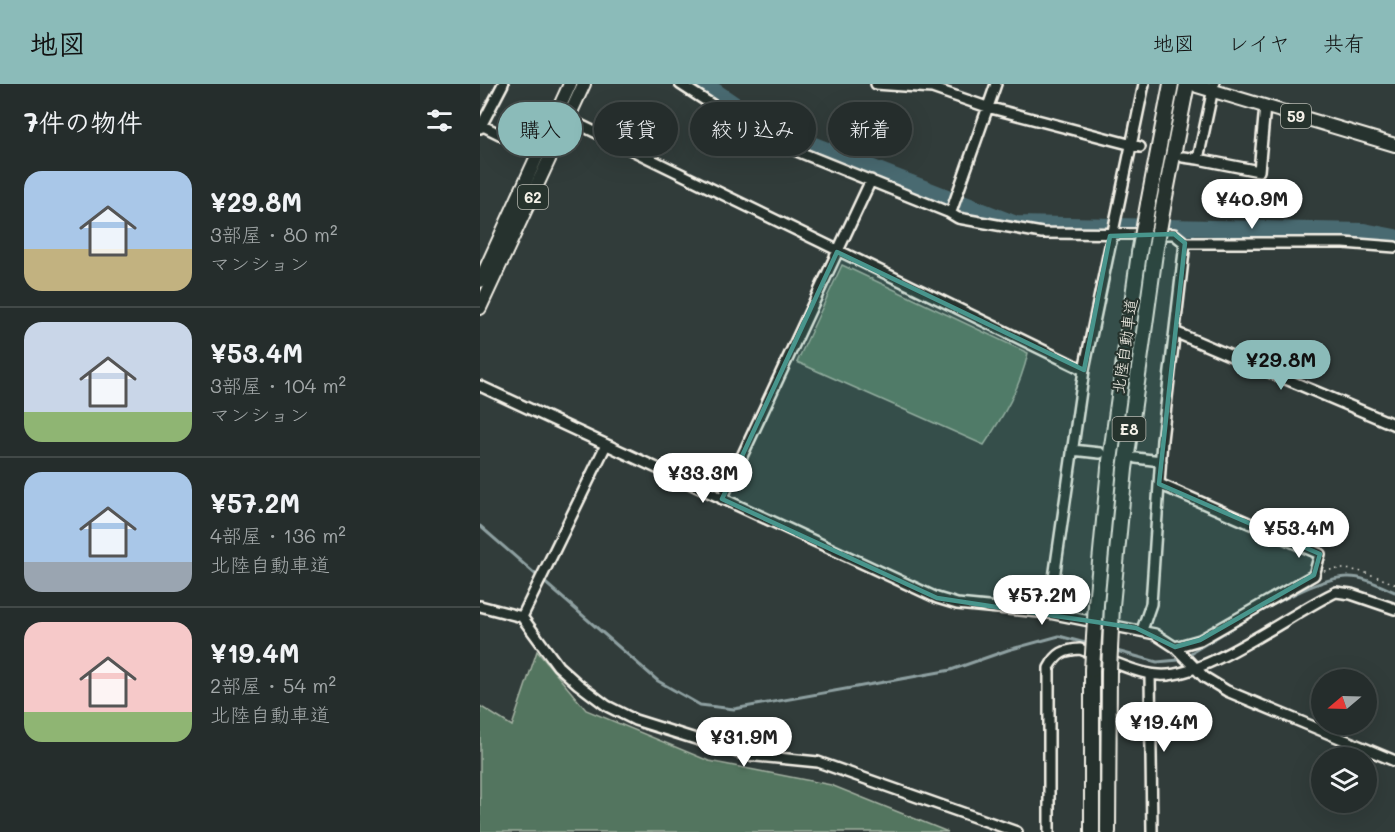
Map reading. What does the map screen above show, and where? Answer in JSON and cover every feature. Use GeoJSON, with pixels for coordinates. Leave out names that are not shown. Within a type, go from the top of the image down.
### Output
{"type":"FeatureCollection","features":[{"type":"Feature","properties":{"kind":"highway","name":"北陸自動車道"},"geometry":{"type":"LineString","coordinates":[[1092,832],[1092,670],[1110,457],[1139,253],[1171,84]]}},
{"type":"Feature","properties":{"kind":"highway","name":"北陸自動車道"},"geometry":{"type":"LineString","coordinates":[[1108,832],[1112,606],[1125,469],[1155,253],[1164,202],[1192,85]]}},
{"type":"Feature","properties":{"kind":"main road","name":"62"},"geometry":{"type":"LineString","coordinates":[[562,102],[570,84]]}},
{"type":"Feature","properties":{"kind":"main road","name":"62"},"geometry":{"type":"LineString","coordinates":[[576,102],[584,84]]}},
{"type":"Feature","properties":{"kind":"main road","name":"59"},"geometry":{"type":"LineString","coordinates":[[1192,85],[1213,87],[1265,106],[1395,145]]}},
{"type":"Feature","properties":{"kind":"main road","name":"62"},"geometry":{"type":"LineString","coordinates":[[480,281],[539,156]]}},
{"type":"Feature","properties":{"kind":"main road","name":"62"},"geometry":{"type":"LineString","coordinates":[[480,309],[551,156]]}},
{"type":"Feature","properties":{"kind":"street"},"geometry":{"type":"LineString","coordinates":[[498,134],[481,126],[503,84]]}},
{"type":"Feature","properties":{"kind":"street"},"geometry":{"type":"LineString","coordinates":[[680,84],[762,137],[950,210],[958,218],[1009,229],[1111,234],[1174,234],[1185,243],[1344,243],[1395,247]]}},
{"type":"Feature","properties":{"kind":"street"},"geometry":{"type":"LineString","coordinates":[[876,84],[932,88],[987,107],[1140,147]]}},
{"type":"Feature","properties":{"kind":"street"},"geometry":{"type":"LineString","coordinates":[[950,210],[996,84]]}},
{"type":"Feature","properties":{"kind":"street"},"geometry":{"type":"LineString","coordinates":[[1048,613],[1084,370],[1144,84]]}},
{"type":"Feature","properties":{"kind":"street"},"geometry":{"type":"LineString","coordinates":[[1198,159],[1213,87]]}},
{"type":"Feature","properties":{"kind":"street"},"geometry":{"type":"LineString","coordinates":[[1183,157],[1260,171],[1265,106]]}},
{"type":"Feature","properties":{"kind":"street"},"geometry":{"type":"LineString","coordinates":[[582,126],[837,252],[1084,370]]}},
{"type":"Feature","properties":{"kind":"street"},"geometry":{"type":"LineString","coordinates":[[722,499],[871,180]]}},
{"type":"Feature","properties":{"kind":"street"},"geometry":{"type":"LineString","coordinates":[[1142,630],[1151,604],[1161,461],[1177,333],[1185,243]]}},
{"type":"Feature","properties":{"kind":"street"},"geometry":{"type":"LineString","coordinates":[[1177,333],[1395,425]]}},
{"type":"Feature","properties":{"kind":"street"},"geometry":{"type":"LineString","coordinates":[[480,386],[937,598],[957,604],[1048,613],[1155,634],[1174,647],[1204,677],[1227,691],[1395,761]]}},
{"type":"Feature","properties":{"kind":"street"},"geometry":{"type":"LineString","coordinates":[[522,617],[606,445]]}},
{"type":"Feature","properties":{"kind":"street"},"geometry":{"type":"LineString","coordinates":[[1072,450],[1100,453]]}},
{"type":"Feature","properties":{"kind":"street"},"geometry":{"type":"LineString","coordinates":[[1136,458],[1161,461]]}},
{"type":"Feature","properties":{"kind":"street"},"geometry":{"type":"LineString","coordinates":[[1159,484],[1320,554],[1314,574],[1200,640],[1174,647]]}},
{"type":"Feature","properties":{"kind":"street"},"geometry":{"type":"LineString","coordinates":[[1049,832],[1049,668],[1056,655],[1068,650],[1080,650],[1150,674],[1180,674],[1336,592],[1351,594],[1395,609]]}},
{"type":"Feature","properties":{"kind":"street"},"geometry":{"type":"LineString","coordinates":[[480,606],[522,617],[558,666],[607,706],[636,720],[747,754],[818,762],[1017,832]]}},
{"type":"Feature","properties":{"kind":"street"},"geometry":{"type":"LineString","coordinates":[[1150,674],[1152,832]]}},
{"type":"Feature","properties":{"kind":"path"},"geometry":{"type":"LineString","coordinates":[[1314,574],[1346,567],[1361,570],[1395,584]]}},
{"type":"Feature","properties":{"kind":"highlighted area"},"geometry":{"type":"Polygon","coordinates":[[[1174,234],[1185,243],[1159,484],[1320,554],[1314,575],[1200,640],[1175,647],[1136,628],[937,598],[722,499],[837,252],[1084,370],[1110,236],[1174,234]]]}},
{"type":"Feature","properties":{"kind":"green space"},"geometry":{"type":"Polygon","coordinates":[[[842,265],[1028,353],[1021,378],[1010,401],[984,445],[797,362],[842,265]]]}},
{"type":"Feature","properties":{"kind":"green space"},"geometry":{"type":"Polygon","coordinates":[[[537,651],[586,710],[709,761],[831,785],[948,832],[480,832],[480,706],[512,726],[537,651]]]}},
{"type":"Feature","properties":{"kind":"waterway"},"geometry":{"type":"LineString","coordinates":[[705,84],[768,127],[1016,224],[1364,231],[1395,237]]}},
{"type":"Feature","properties":{"kind":"waterway"},"geometry":{"type":"LineString","coordinates":[[480,526],[658,681],[700,705],[734,709],[951,670],[1008,650],[1059,636],[1089,644]]}},
{"type":"Feature","properties":{"kind":"waterway"},"geometry":{"type":"LineString","coordinates":[[1113,650],[1157,662],[1179,660],[1286,598],[1330,580],[1347,577],[1359,578],[1395,592]]}}]}
